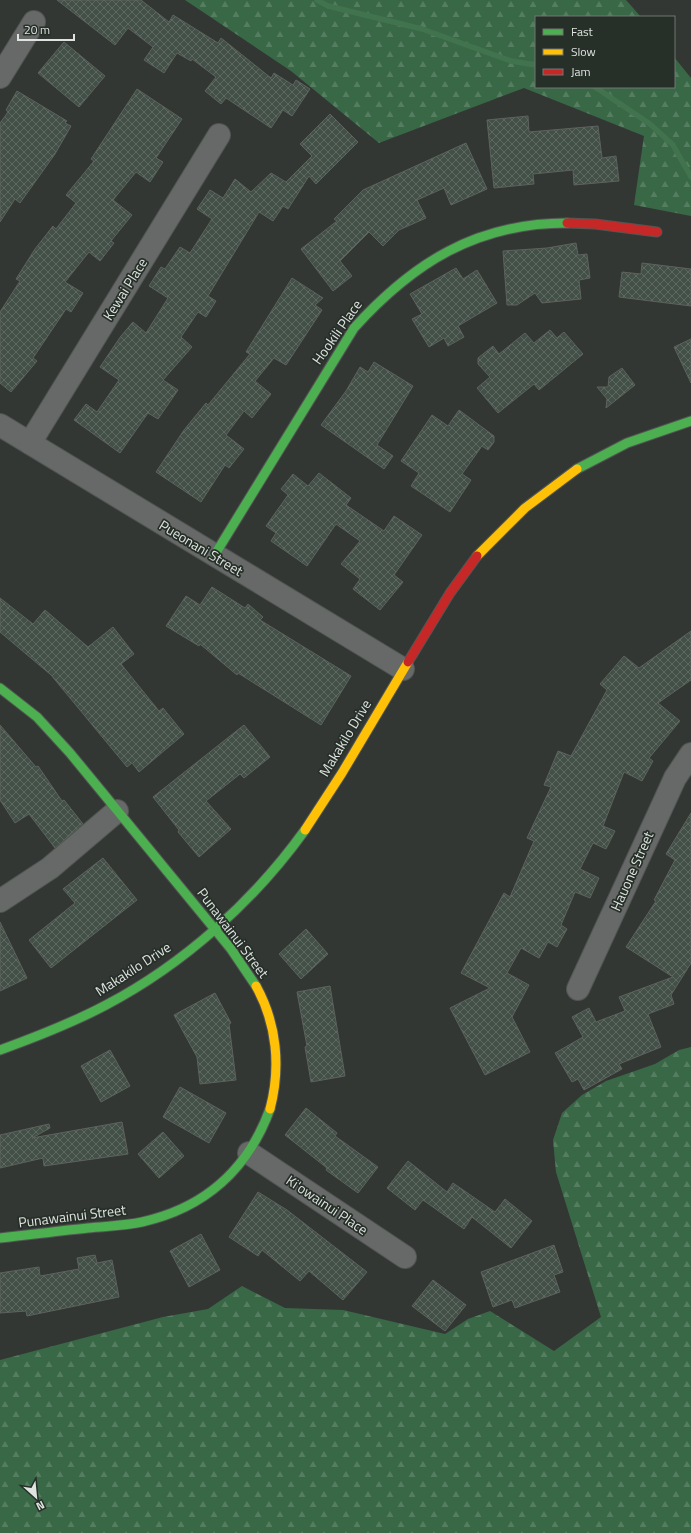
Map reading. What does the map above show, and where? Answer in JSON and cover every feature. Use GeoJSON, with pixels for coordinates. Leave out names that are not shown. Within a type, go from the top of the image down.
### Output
{"type":"FeatureCollection","features":[{"type":"Feature","properties":{"kind":"street"},"geometry":{"type":"LineString","coordinates":[[0,77],[34,22]]}},
{"type":"Feature","properties":{"kind":"street","name":"Kewai Place"},"geometry":{"type":"LineString","coordinates":[[30,443],[219,135]]}},
{"type":"Feature","properties":{"kind":"street","name":"Hookili Place"},"geometry":{"type":"LineString","coordinates":[[214,556],[354,328],[373,305],[394,285],[418,267],[444,252],[471,240],[499,231],[528,225],[557,223],[587,224],[657,232]]}},
{"type":"Feature","properties":{"kind":"street","name":"Makakilo Drive"},"geometry":{"type":"LineString","coordinates":[[0,1050],[45,1035],[108,1004],[168,966],[214,929],[272,871],[316,815],[403,669],[460,578],[490,541],[525,507],[563,478],[605,454],[649,434],[691,421]]}},
{"type":"Feature","properties":{"kind":"street","name":"Pueonani Street"},"geometry":{"type":"LineString","coordinates":[[0,425],[214,556],[403,669]]}},
{"type":"Feature","properties":{"kind":"street","name":"Punawainui Street"},"geometry":{"type":"LineString","coordinates":[[0,688],[26,706],[42,721],[214,929],[250,975],[260,991],[270,1021],[275,1045],[276,1070],[272,1101],[264,1125],[249,1153],[224,1181],[210,1193],[177,1212],[141,1222],[0,1238]]}},
{"type":"Feature","properties":{"kind":"street","name":"Hauone Street"},"geometry":{"type":"LineString","coordinates":[[578,989],[667,794],[675,778],[691,754]]}},
{"type":"Feature","properties":{"kind":"street"},"geometry":{"type":"LineString","coordinates":[[0,901],[50,868],[117,811]]}},
{"type":"Feature","properties":{"kind":"street","name":"Ki'owainui Place"},"geometry":{"type":"LineString","coordinates":[[249,1153],[405,1257]]}},
{"type":"Feature","properties":{"kind":"green space"},"geometry":{"type":"Polygon","coordinates":[[[185,0],[626,0],[640,16],[535,16],[535,88],[675,88],[675,58],[691,78],[691,216],[634,205],[644,136],[524,88],[379,143],[291,71],[185,0]]]}},
{"type":"Feature","properties":{"kind":"green space"},"geometry":{"type":"Polygon","coordinates":[[[691,1047],[691,1533],[0,1533],[0,1360],[163,1317],[208,1309],[242,1286],[285,1308],[343,1310],[445,1334],[468,1319],[490,1311],[554,1351],[601,1317],[556,1172],[553,1140],[562,1113],[582,1095],[606,1081],[655,1064],[679,1050],[691,1047]]]}},
{"type":"Feature","properties":{"kind":"building"},"geometry":{"type":"Polygon","coordinates":[[[57,0],[141,0],[169,22],[173,15],[218,43],[221,38],[271,78],[274,73],[293,85],[296,80],[310,89],[292,116],[283,110],[271,128],[226,98],[221,104],[205,91],[216,77],[192,59],[191,61],[177,53],[164,73],[144,60],[153,47],[128,28],[115,45],[57,0]]]}},
{"type":"Feature","properties":{"kind":"building"},"geometry":{"type":"Polygon","coordinates":[[[64,42],[105,76],[79,107],[38,73],[64,42]]]}},
{"type":"Feature","properties":{"kind":"building"},"geometry":{"type":"Polygon","coordinates":[[[137,89],[182,119],[156,158],[163,162],[150,182],[136,172],[113,200],[132,215],[111,241],[114,243],[100,261],[89,252],[65,282],[83,293],[71,312],[66,309],[33,358],[37,361],[11,392],[0,383],[0,312],[20,281],[16,279],[35,249],[53,226],[56,229],[76,203],[66,195],[94,161],[91,159],[137,89]]]}},
{"type":"Feature","properties":{"kind":"building"},"geometry":{"type":"Polygon","coordinates":[[[17,91],[67,121],[65,123],[71,126],[55,154],[20,203],[15,199],[0,222],[0,123],[8,112],[6,110],[17,91]]]}},
{"type":"Feature","properties":{"kind":"building"},"geometry":{"type":"Polygon","coordinates":[[[330,114],[358,142],[316,184],[309,176],[288,209],[283,206],[273,221],[259,212],[208,296],[216,301],[206,317],[198,312],[181,337],[192,347],[163,380],[178,390],[158,419],[148,413],[120,453],[74,420],[86,404],[97,412],[119,380],[100,367],[121,336],[133,322],[146,333],[168,298],[149,286],[161,267],[165,269],[180,247],[190,253],[212,219],[197,209],[210,190],[223,198],[235,179],[251,192],[271,173],[286,182],[312,156],[300,144],[330,114]]]}},
{"type":"Feature","properties":{"kind":"building"},"geometry":{"type":"Polygon","coordinates":[[[528,116],[529,132],[598,126],[602,158],[616,156],[619,181],[574,185],[573,170],[533,174],[534,184],[494,188],[487,120],[528,116]]]}},
{"type":"Feature","properties":{"kind":"building"},"geometry":{"type":"Polygon","coordinates":[[[466,143],[487,189],[451,205],[444,188],[417,200],[426,218],[399,230],[383,246],[369,232],[340,261],[352,276],[333,291],[301,249],[337,221],[334,219],[363,190],[466,143]]]}},
{"type":"Feature","properties":{"kind":"building"},"geometry":{"type":"Polygon","coordinates":[[[576,243],[578,255],[587,254],[590,278],[579,280],[581,299],[542,303],[535,293],[517,305],[507,305],[503,251],[547,248],[576,243]]]}},
{"type":"Feature","properties":{"kind":"building"},"geometry":{"type":"Polygon","coordinates":[[[642,263],[691,269],[691,306],[619,297],[622,272],[641,274],[642,263]]]}},
{"type":"Feature","properties":{"kind":"building"},"geometry":{"type":"Polygon","coordinates":[[[456,268],[463,279],[477,270],[497,303],[458,326],[464,337],[448,346],[444,338],[429,347],[412,319],[422,314],[410,294],[456,268]]]}},
{"type":"Feature","properties":{"kind":"building"},"geometry":{"type":"Polygon","coordinates":[[[292,278],[323,298],[315,305],[322,310],[286,365],[274,358],[255,381],[271,394],[252,418],[244,411],[226,435],[244,449],[229,468],[225,465],[201,502],[156,472],[184,430],[206,403],[208,405],[250,354],[246,352],[292,278]]]}},
{"type":"Feature","properties":{"kind":"building"},"geometry":{"type":"Polygon","coordinates":[[[550,330],[557,338],[564,332],[583,354],[539,390],[534,384],[498,413],[477,388],[490,377],[478,364],[478,358],[493,346],[499,354],[525,333],[534,343],[550,330]]]}},
{"type":"Feature","properties":{"kind":"building"},"geometry":{"type":"Polygon","coordinates":[[[691,339],[691,383],[674,347],[691,339]]]}},
{"type":"Feature","properties":{"kind":"building"},"geometry":{"type":"Polygon","coordinates":[[[374,362],[413,386],[377,445],[393,456],[384,469],[321,425],[346,391],[360,367],[368,372],[374,362]]]}},
{"type":"Feature","properties":{"kind":"building"},"geometry":{"type":"Polygon","coordinates":[[[622,368],[635,385],[606,408],[607,399],[597,387],[608,387],[609,377],[622,368]]]}},
{"type":"Feature","properties":{"kind":"building"},"geometry":{"type":"Polygon","coordinates":[[[459,410],[494,436],[494,442],[488,450],[482,446],[462,474],[471,480],[450,512],[411,486],[419,473],[401,461],[432,415],[448,426],[459,410]]]}},
{"type":"Feature","properties":{"kind":"building"},"geometry":{"type":"Polygon","coordinates":[[[319,473],[351,498],[346,505],[384,531],[394,516],[422,535],[394,575],[403,582],[380,610],[353,589],[360,579],[341,564],[360,541],[336,524],[307,566],[271,541],[276,533],[266,526],[288,495],[281,489],[293,474],[308,486],[319,473]]]}},
{"type":"Feature","properties":{"kind":"building"},"geometry":{"type":"Polygon","coordinates":[[[212,587],[245,608],[248,604],[263,617],[260,620],[351,676],[321,725],[238,673],[237,675],[200,644],[199,646],[166,626],[186,596],[200,605],[212,587]]]}},
{"type":"Feature","properties":{"kind":"building"},"geometry":{"type":"Polygon","coordinates":[[[0,598],[33,624],[45,610],[88,647],[113,627],[134,654],[121,664],[159,711],[163,708],[184,734],[139,772],[132,763],[127,767],[51,675],[0,632],[0,598]]]}},
{"type":"Feature","properties":{"kind":"building"},"geometry":{"type":"Polygon","coordinates":[[[691,631],[691,680],[658,703],[680,721],[649,758],[653,761],[642,781],[624,772],[603,826],[615,831],[606,849],[593,843],[580,869],[599,878],[590,898],[575,892],[561,925],[567,929],[557,947],[548,942],[539,958],[521,948],[507,973],[529,985],[512,1017],[530,1052],[485,1075],[450,1008],[490,988],[461,973],[504,893],[510,897],[534,841],[527,838],[551,787],[544,785],[558,751],[571,756],[607,690],[600,684],[624,656],[639,668],[691,631]]]}},
{"type":"Feature","properties":{"kind":"building"},"geometry":{"type":"Polygon","coordinates":[[[0,725],[36,767],[38,766],[62,801],[64,800],[83,824],[55,848],[29,814],[15,823],[0,800],[0,725]]]}},
{"type":"Feature","properties":{"kind":"building"},"geometry":{"type":"Polygon","coordinates":[[[244,725],[270,757],[244,778],[240,774],[206,801],[231,829],[199,857],[178,832],[179,830],[153,797],[244,725]]]}},
{"type":"Feature","properties":{"kind":"building"},"geometry":{"type":"Polygon","coordinates":[[[691,813],[691,963],[671,995],[674,1004],[648,1014],[661,1047],[619,1064],[622,1069],[584,1090],[578,1079],[572,1082],[555,1053],[583,1037],[572,1017],[589,1008],[596,1022],[625,1011],[619,997],[673,977],[626,947],[656,901],[654,900],[675,860],[666,854],[691,813]]]}},
{"type":"Feature","properties":{"kind":"building"},"geometry":{"type":"Polygon","coordinates":[[[103,858],[137,900],[51,968],[29,940],[75,903],[63,889],[103,858]]]}},
{"type":"Feature","properties":{"kind":"building"},"geometry":{"type":"Polygon","coordinates":[[[0,922],[27,978],[0,991],[0,922]]]}},
{"type":"Feature","properties":{"kind":"building"},"geometry":{"type":"Polygon","coordinates":[[[306,929],[328,954],[301,979],[279,954],[306,929]]]}},
{"type":"Feature","properties":{"kind":"building"},"geometry":{"type":"Polygon","coordinates":[[[330,986],[345,1076],[311,1082],[305,1047],[307,1046],[297,992],[330,986]]]}},
{"type":"Feature","properties":{"kind":"building"},"geometry":{"type":"Polygon","coordinates":[[[215,993],[231,1023],[229,1024],[236,1080],[200,1084],[197,1057],[174,1015],[215,993]]]}},
{"type":"Feature","properties":{"kind":"building"},"geometry":{"type":"Polygon","coordinates":[[[110,1050],[130,1086],[101,1102],[81,1066],[110,1050]]]}},
{"type":"Feature","properties":{"kind":"building"},"geometry":{"type":"Polygon","coordinates":[[[180,1087],[226,1113],[209,1143],[163,1117],[180,1087]]]}},
{"type":"Feature","properties":{"kind":"building"},"geometry":{"type":"Polygon","coordinates":[[[306,1108],[337,1133],[335,1136],[378,1167],[358,1193],[326,1170],[327,1168],[285,1135],[306,1108]]]}},
{"type":"Feature","properties":{"kind":"building"},"geometry":{"type":"Polygon","coordinates":[[[122,1122],[128,1154],[44,1166],[43,1158],[0,1168],[0,1135],[49,1124],[50,1128],[32,1138],[122,1122]]]}},
{"type":"Feature","properties":{"kind":"building"},"geometry":{"type":"Polygon","coordinates":[[[163,1132],[184,1156],[159,1178],[138,1154],[163,1132]]]}},
{"type":"Feature","properties":{"kind":"building"},"geometry":{"type":"Polygon","coordinates":[[[408,1161],[447,1192],[453,1183],[495,1212],[505,1199],[532,1221],[511,1248],[472,1217],[464,1229],[423,1200],[415,1210],[387,1188],[408,1161]]]}},
{"type":"Feature","properties":{"kind":"building"},"geometry":{"type":"Polygon","coordinates":[[[258,1192],[287,1210],[367,1272],[343,1300],[309,1271],[300,1281],[262,1250],[258,1256],[229,1237],[258,1192]]]}},
{"type":"Feature","properties":{"kind":"building"},"geometry":{"type":"Polygon","coordinates":[[[201,1234],[220,1270],[189,1287],[170,1251],[201,1234]]]}},
{"type":"Feature","properties":{"kind":"building"},"geometry":{"type":"Polygon","coordinates":[[[554,1245],[563,1272],[554,1275],[560,1292],[515,1308],[512,1300],[493,1307],[481,1272],[554,1245]]]}},
{"type":"Feature","properties":{"kind":"building"},"geometry":{"type":"Polygon","coordinates":[[[95,1255],[97,1263],[112,1260],[119,1297],[27,1316],[26,1311],[0,1313],[0,1273],[39,1267],[40,1276],[79,1269],[77,1258],[95,1255]]]}},
{"type":"Feature","properties":{"kind":"building"},"geometry":{"type":"Polygon","coordinates":[[[433,1280],[466,1305],[445,1331],[412,1306],[433,1280]]]}},
{"type":"Feature","properties":{"kind":"waterway"},"geometry":{"type":"LineString","coordinates":[[317,0],[328,6],[422,29],[511,61],[535,65]]}},
{"type":"Feature","properties":{"kind":"waterway"},"geometry":{"type":"LineString","coordinates":[[596,88],[650,124],[673,145],[691,177]]}},
{"type":"Feature","properties":{"kind":"traffic: fast"},"geometry":{"type":"LineString","coordinates":[[214,556],[354,328],[376,305],[399,284],[423,266],[448,251],[475,239],[504,230],[534,225],[567,223]]}},
{"type":"Feature","properties":{"kind":"traffic: fast"},"geometry":{"type":"LineString","coordinates":[[577,469],[627,443],[691,421]]}},
{"type":"Feature","properties":{"kind":"traffic: fast"},"geometry":{"type":"LineString","coordinates":[[0,688],[37,717],[70,753],[231,949],[256,986]]}},
{"type":"Feature","properties":{"kind":"traffic: fast"},"geometry":{"type":"LineString","coordinates":[[0,1050],[93,1012],[135,989],[163,970],[216,929],[240,906],[263,882],[305,830]]}},
{"type":"Feature","properties":{"kind":"traffic: fast"},"geometry":{"type":"LineString","coordinates":[[0,1238],[142,1222],[165,1216],[185,1207],[204,1196],[221,1183],[236,1167],[250,1150],[261,1131],[270,1109]]}},
{"type":"Feature","properties":{"kind":"traffic: slow"},"geometry":{"type":"LineString","coordinates":[[477,556],[525,508],[577,469]]}},
{"type":"Feature","properties":{"kind":"traffic: slow"},"geometry":{"type":"LineString","coordinates":[[305,830],[342,773],[408,662]]}},
{"type":"Feature","properties":{"kind":"traffic: slow"},"geometry":{"type":"LineString","coordinates":[[256,986],[269,1015],[275,1046],[275,1077],[270,1109]]}},
{"type":"Feature","properties":{"kind":"traffic: jam"},"geometry":{"type":"LineString","coordinates":[[567,223],[595,224],[657,232]]}},
{"type":"Feature","properties":{"kind":"traffic: jam"},"geometry":{"type":"LineString","coordinates":[[408,662],[450,593],[477,556]]}}]}
